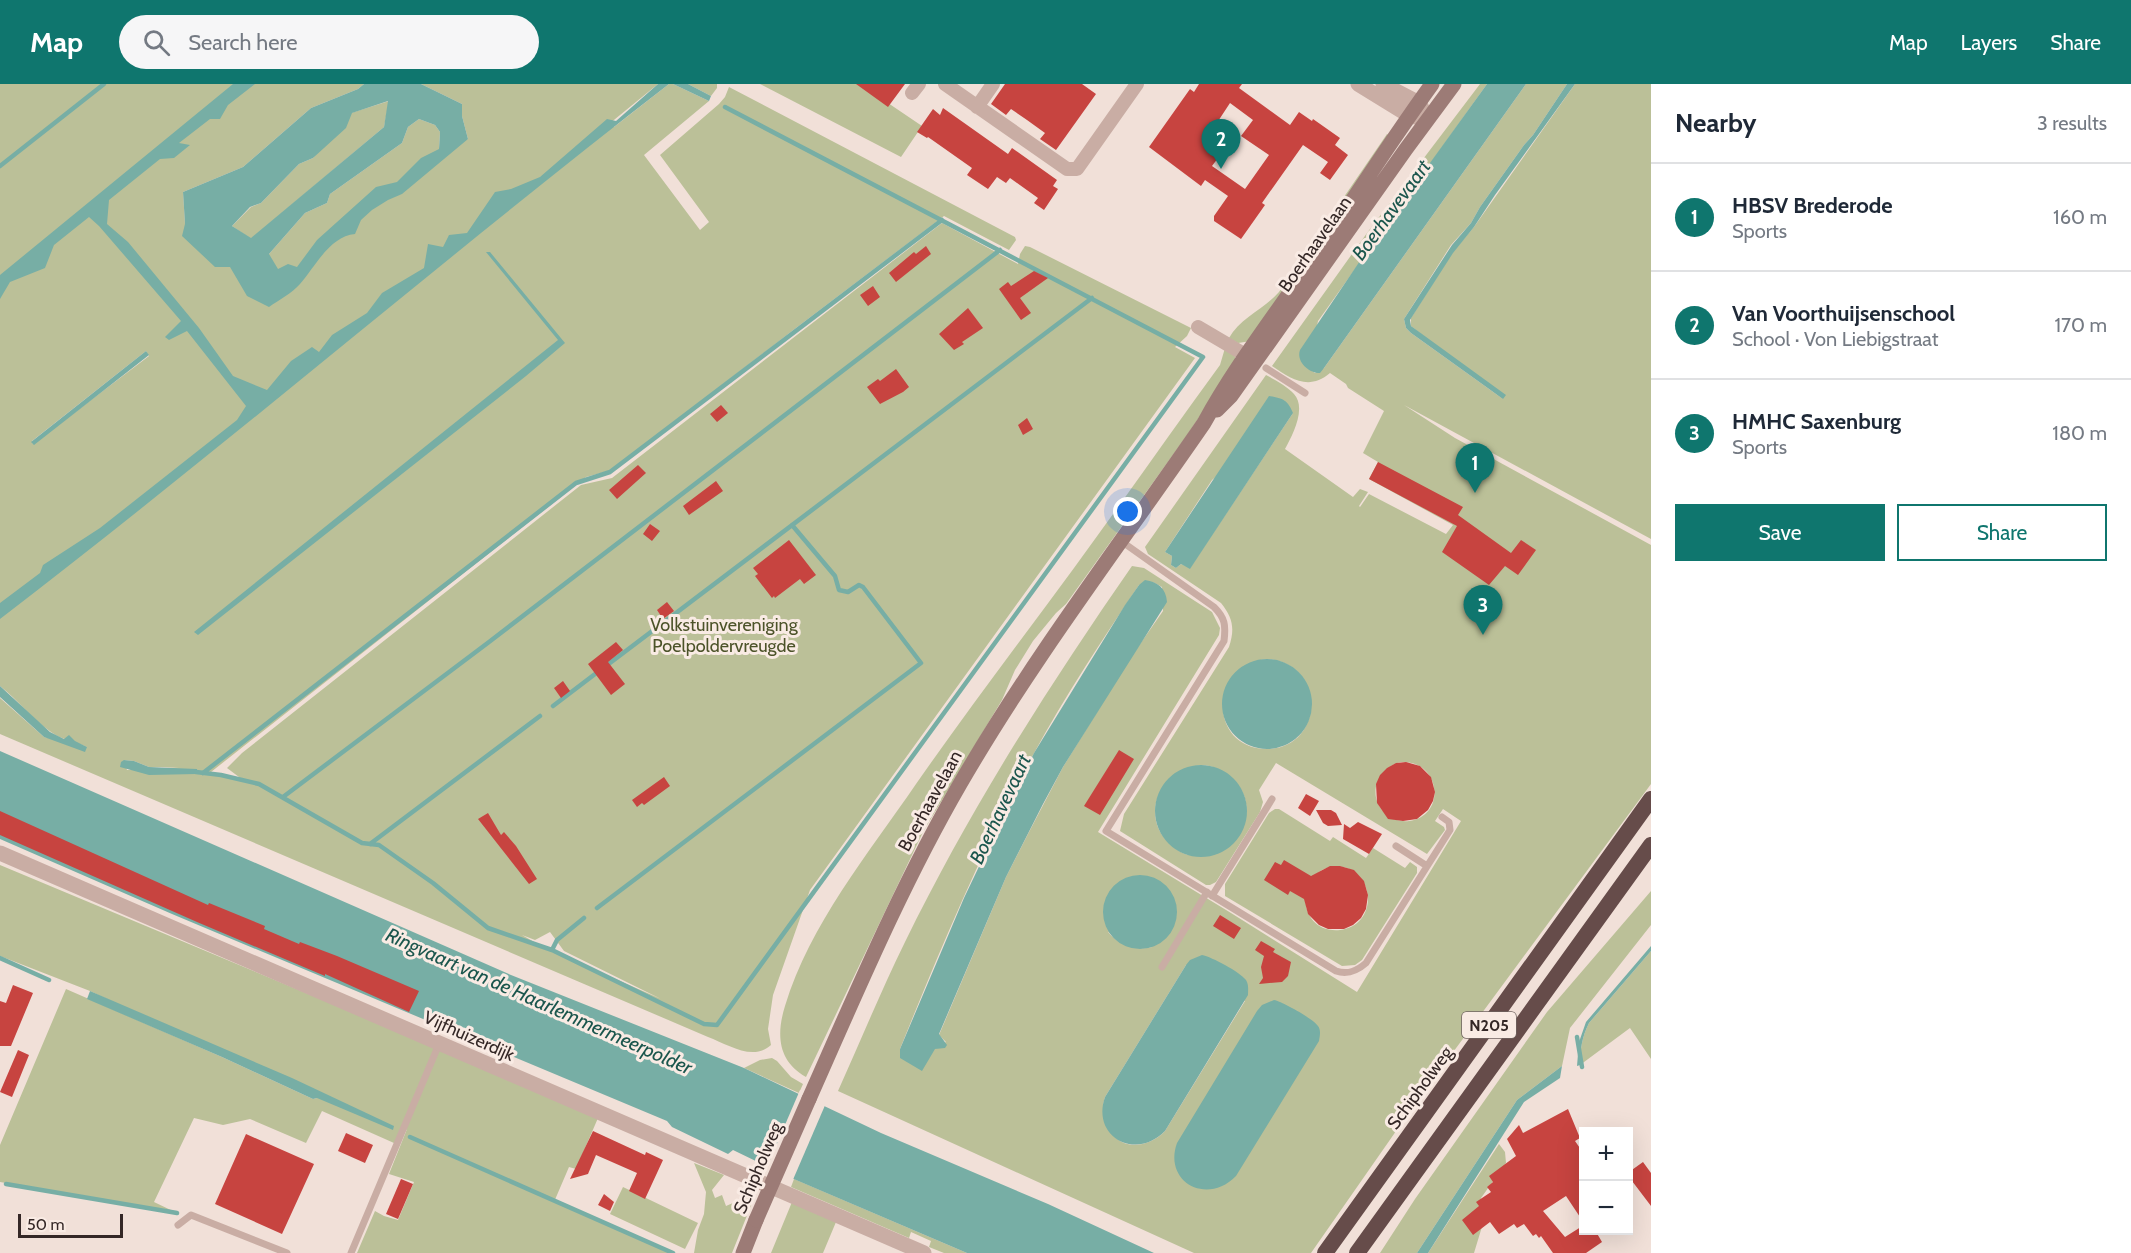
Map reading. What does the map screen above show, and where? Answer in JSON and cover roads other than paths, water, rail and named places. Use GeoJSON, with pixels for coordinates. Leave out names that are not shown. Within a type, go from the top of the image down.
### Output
{"type":"FeatureCollection","features":[{"type":"Feature","properties":{"kind":"highway","name":"Schipholweg"},"geometry":{"type":"LineString","coordinates":[[1326,1252],[1651,799]]}},
{"type":"Feature","properties":{"kind":"highway","name":"N205"},"geometry":{"type":"LineString","coordinates":[[1357,1253],[1651,845]]}},
{"type":"Feature","properties":{"kind":"main road","name":"Boerhaavelaan"},"geometry":{"type":"LineString","coordinates":[[1256,361],[1296,284],[1432,84]]}},
{"type":"Feature","properties":{"kind":"main road","name":"Boerhaavelaan"},"geometry":{"type":"LineString","coordinates":[[809,1099],[920,859],[960,785],[1024,682],[1204,423],[1224,387],[1256,361],[1454,84]]}},
{"type":"Feature","properties":{"kind":"main road","name":"Schipholweg"},"geometry":{"type":"LineString","coordinates":[[743,1253],[809,1099]]}},
{"type":"Feature","properties":{"kind":"street"},"geometry":{"type":"LineString","coordinates":[[945,84],[1067,169],[1077,169],[1137,84]]}},
{"type":"Feature","properties":{"kind":"street"},"geometry":{"type":"LineString","coordinates":[[977,107],[993,84]]}},
{"type":"Feature","properties":{"kind":"street"},"geometry":{"type":"LineString","coordinates":[[1358,84],[1414,109]]}},
{"type":"Feature","properties":{"kind":"street"},"geometry":{"type":"LineString","coordinates":[[1383,84],[1429,119]]}},
{"type":"Feature","properties":{"kind":"street"},"geometry":{"type":"LineString","coordinates":[[1198,327],[1256,361]]}},
{"type":"Feature","properties":{"kind":"street","name":"Vijfhuizerdijk"},"geometry":{"type":"LineString","coordinates":[[0,853],[924,1253]]}},
{"type":"Feature","properties":{"kind":"lane"},"geometry":{"type":"LineString","coordinates":[[1256,361],[1305,393]]}},
{"type":"Feature","properties":{"kind":"lane"},"geometry":{"type":"LineString","coordinates":[[1121,542],[1214,607],[1223,616],[1226,628],[1224,640],[1106,831],[1344,974],[1358,970],[1366,963],[1450,830],[1449,822],[1442,818]]}},
{"type":"Feature","properties":{"kind":"lane"},"geometry":{"type":"LineString","coordinates":[[1162,967],[1272,799]]}},
{"type":"Feature","properties":{"kind":"lane"},"geometry":{"type":"LineString","coordinates":[[1396,846],[1427,866]]}},
{"type":"Feature","properties":{"kind":"lane"},"geometry":{"type":"LineString","coordinates":[[351,1253],[439,1044]]}},
{"type":"Feature","properties":{"kind":"lane"},"geometry":{"type":"LineString","coordinates":[[178,1225],[191,1215],[287,1253]]}},
{"type":"Feature","properties":{"kind":"water"},"geometry":{"type":"Polygon","coordinates":[[[233,84],[255,84],[228,105],[220,119],[210,119],[179,143],[190,145],[174,158],[160,159],[109,200],[107,224],[128,242],[199,328],[233,376],[267,390],[291,361],[312,347],[319,352],[332,335],[367,313],[382,293],[424,268],[428,244],[443,247],[449,235],[467,233],[495,192],[511,189],[540,177],[607,119],[616,121],[658,84],[669,84],[501,217],[169,487],[0,619],[0,603],[40,573],[43,565],[100,528],[237,420],[246,406],[187,331],[169,340],[165,337],[181,321],[89,217],[54,245],[45,268],[10,282],[0,299],[0,275],[233,84]]]}},
{"type":"Feature","properties":{"kind":"water"},"geometry":{"type":"Polygon","coordinates":[[[364,84],[421,84],[462,104],[462,116],[468,139],[402,194],[372,210],[361,220],[355,234],[338,240],[324,253],[297,287],[269,307],[247,296],[230,267],[215,267],[182,236],[185,224],[183,192],[243,167],[311,108],[358,89],[364,84]],[[388,101],[352,113],[346,128],[313,158],[299,164],[261,203],[250,207],[232,226],[251,238],[384,127],[388,101]],[[419,119],[408,127],[402,143],[330,194],[327,203],[305,213],[269,254],[278,269],[288,264],[297,267],[317,240],[376,187],[397,182],[421,158],[439,149],[440,132],[435,125],[419,119]]]}},
{"type":"Feature","properties":{"kind":"water"},"geometry":{"type":"Polygon","coordinates":[[[673,84],[688,84],[711,96],[709,101],[673,84]]]}},
{"type":"Feature","properties":{"kind":"water"},"geometry":{"type":"Polygon","coordinates":[[[1487,84],[1526,84],[1324,368],[1320,373],[1307,369],[1301,362],[1300,350],[1370,246],[1487,84]]]}},
{"type":"Feature","properties":{"kind":"water"},"geometry":{"type":"Polygon","coordinates":[[[1567,84],[1575,84],[1474,227],[1453,253],[1410,320],[1411,326],[1506,395],[1503,399],[1411,333],[1406,328],[1404,319],[1452,245],[1471,223],[1567,84]]]}},
{"type":"Feature","properties":{"kind":"water"},"geometry":{"type":"Polygon","coordinates":[[[486,252],[490,252],[565,343],[198,635],[194,632],[558,340],[486,252]]]}},
{"type":"Feature","properties":{"kind":"water"},"geometry":{"type":"Polygon","coordinates":[[[146,351],[149,355],[34,445],[31,442],[146,351]]]}},
{"type":"Feature","properties":{"kind":"water"},"geometry":{"type":"Polygon","coordinates":[[[1269,396],[1284,400],[1293,413],[1190,569],[1181,564],[1176,568],[1171,565],[1172,556],[1165,552],[1269,396]]]}},
{"type":"Feature","properties":{"kind":"water"},"geometry":{"type":"Polygon","coordinates":[[[1145,580],[1154,582],[1160,587],[1165,593],[1167,602],[1063,767],[1043,804],[1006,877],[939,1034],[947,1045],[945,1048],[935,1049],[922,1071],[900,1058],[900,1049],[964,898],[1034,753],[1125,605],[1145,580]]]}},
{"type":"Feature","properties":{"kind":"water"},"geometry":{"type":"Polygon","coordinates":[[[1267,659],[1284,662],[1299,672],[1309,687],[1312,704],[1309,721],[1299,736],[1284,746],[1267,749],[1250,746],[1235,736],[1225,721],[1222,704],[1225,687],[1235,672],[1250,662],[1267,659]]]}},
{"type":"Feature","properties":{"kind":"water"},"geometry":{"type":"Polygon","coordinates":[[[0,686],[50,732],[64,739],[69,735],[87,747],[85,752],[44,737],[0,697],[0,686]]]}},
{"type":"Feature","properties":{"kind":"water","name":"Ringvaart van de Haarlemmermeerpolder"},"geometry":{"type":"Polygon","coordinates":[[[0,751],[511,975],[744,1068],[881,1133],[1048,1204],[1154,1253],[967,1253],[789,1177],[733,1150],[728,1154],[672,1127],[667,1121],[172,914],[0,839],[0,751]]]}},
{"type":"Feature","properties":{"kind":"water"},"geometry":{"type":"Polygon","coordinates":[[[124,760],[149,767],[197,769],[197,774],[149,775],[120,767],[124,760]]]}},
{"type":"Feature","properties":{"kind":"water"},"geometry":{"type":"Polygon","coordinates":[[[1201,765],[1218,769],[1233,779],[1243,794],[1247,811],[1243,828],[1233,843],[1218,853],[1201,857],[1184,853],[1169,843],[1159,828],[1155,811],[1159,794],[1169,779],[1184,769],[1201,765]]]}},
{"type":"Feature","properties":{"kind":"water"},"geometry":{"type":"Polygon","coordinates":[[[1133,875],[1147,875],[1161,881],[1171,891],[1177,905],[1177,919],[1171,933],[1161,943],[1147,949],[1133,949],[1119,943],[1109,933],[1103,919],[1103,905],[1109,891],[1119,881],[1133,875]]]}},
{"type":"Feature","properties":{"kind":"water"},"geometry":{"type":"Polygon","coordinates":[[[1651,946],[1651,951],[1589,1023],[1582,1044],[1580,1065],[1577,1066],[1579,1042],[1586,1022],[1651,946]]]}},
{"type":"Feature","properties":{"kind":"water"},"geometry":{"type":"Polygon","coordinates":[[[1202,955],[1226,965],[1243,977],[1248,984],[1248,995],[1165,1131],[1154,1140],[1141,1144],[1130,1144],[1119,1140],[1110,1133],[1104,1123],[1102,1111],[1105,1097],[1186,965],[1190,960],[1202,955]]]}},
{"type":"Feature","properties":{"kind":"water"},"geometry":{"type":"Polygon","coordinates":[[[90,991],[292,1078],[394,1126],[393,1130],[317,1098],[313,1099],[87,999],[90,991]]]}},
{"type":"Feature","properties":{"kind":"water"},"geometry":{"type":"Polygon","coordinates":[[[1274,1000],[1315,1023],[1320,1029],[1319,1041],[1236,1176],[1225,1185],[1213,1189],[1201,1189],[1190,1185],[1176,1169],[1174,1157],[1177,1143],[1257,1011],[1262,1005],[1274,1000]]]}},
{"type":"Feature","properties":{"kind":"water"},"geometry":{"type":"Polygon","coordinates":[[[1562,1066],[1560,1078],[1524,1102],[1428,1253],[1417,1253],[1517,1100],[1562,1066]]]}},
{"type":"Feature","properties":{"kind":"waterway"},"geometry":{"type":"LineString","coordinates":[[0,166],[104,84]]}},
{"type":"Feature","properties":{"kind":"waterway"},"geometry":{"type":"LineString","coordinates":[[196,772],[259,784],[362,843],[379,845],[433,883],[488,928],[552,950],[704,1024],[717,1025],[1203,357],[725,107]]}},
{"type":"Feature","properties":{"kind":"waterway"},"geometry":{"type":"LineString","coordinates":[[203,773],[576,483],[610,472],[942,220]]}},
{"type":"Feature","properties":{"kind":"waterway"},"geometry":{"type":"LineString","coordinates":[[283,797],[1000,250]]}},
{"type":"Feature","properties":{"kind":"waterway"},"geometry":{"type":"LineString","coordinates":[[606,666],[1092,298]]}},
{"type":"Feature","properties":{"kind":"waterway"},"geometry":{"type":"LineString","coordinates":[[597,908],[921,663],[863,587],[859,585],[848,592],[839,590],[835,576],[792,525]]}},
{"type":"Feature","properties":{"kind":"waterway"},"geometry":{"type":"LineString","coordinates":[[553,706],[599,671]]}},
{"type":"Feature","properties":{"kind":"waterway"},"geometry":{"type":"LineString","coordinates":[[370,844],[540,716]]}},
{"type":"Feature","properties":{"kind":"waterway"},"geometry":{"type":"LineString","coordinates":[[552,950],[557,940],[584,918]]}},
{"type":"Feature","properties":{"kind":"waterway"},"geometry":{"type":"LineString","coordinates":[[0,958],[49,980]]}},
{"type":"Feature","properties":{"kind":"waterway"},"geometry":{"type":"LineString","coordinates":[[1577,1037],[1582,1067]]}},
{"type":"Feature","properties":{"kind":"waterway"},"geometry":{"type":"LineString","coordinates":[[410,1137],[673,1253]]}},
{"type":"Feature","properties":{"kind":"waterway"},"geometry":{"type":"LineString","coordinates":[[6,1184],[177,1213]]}},
{"type":"Feature","properties":{"kind":"place","name":"Van Voorthuijsenschool"},"geometry":{"type":"Point","coordinates":[1221,169]}},
{"type":"Feature","properties":{"kind":"place","name":"HBSV Brederode"},"geometry":{"type":"Point","coordinates":[1475,493]}},
{"type":"Feature","properties":{"kind":"place","name":"HMHC Saxenburg"},"geometry":{"type":"Point","coordinates":[1483,635]}},
{"type":"Feature","properties":{"kind":"water label","name":"Boerhavevaart"},"geometry":{"type":"Point","coordinates":[1391,210]}},
{"type":"Feature","properties":{"kind":"water label","name":"Boerhavevaart"},"geometry":{"type":"Point","coordinates":[1000,809]}},
{"type":"Feature","properties":{"kind":"park label","name":"Volkstuinvereniging Poelpoldervreugde"},"geometry":{"type":"Point","coordinates":[724,635]}}]}
